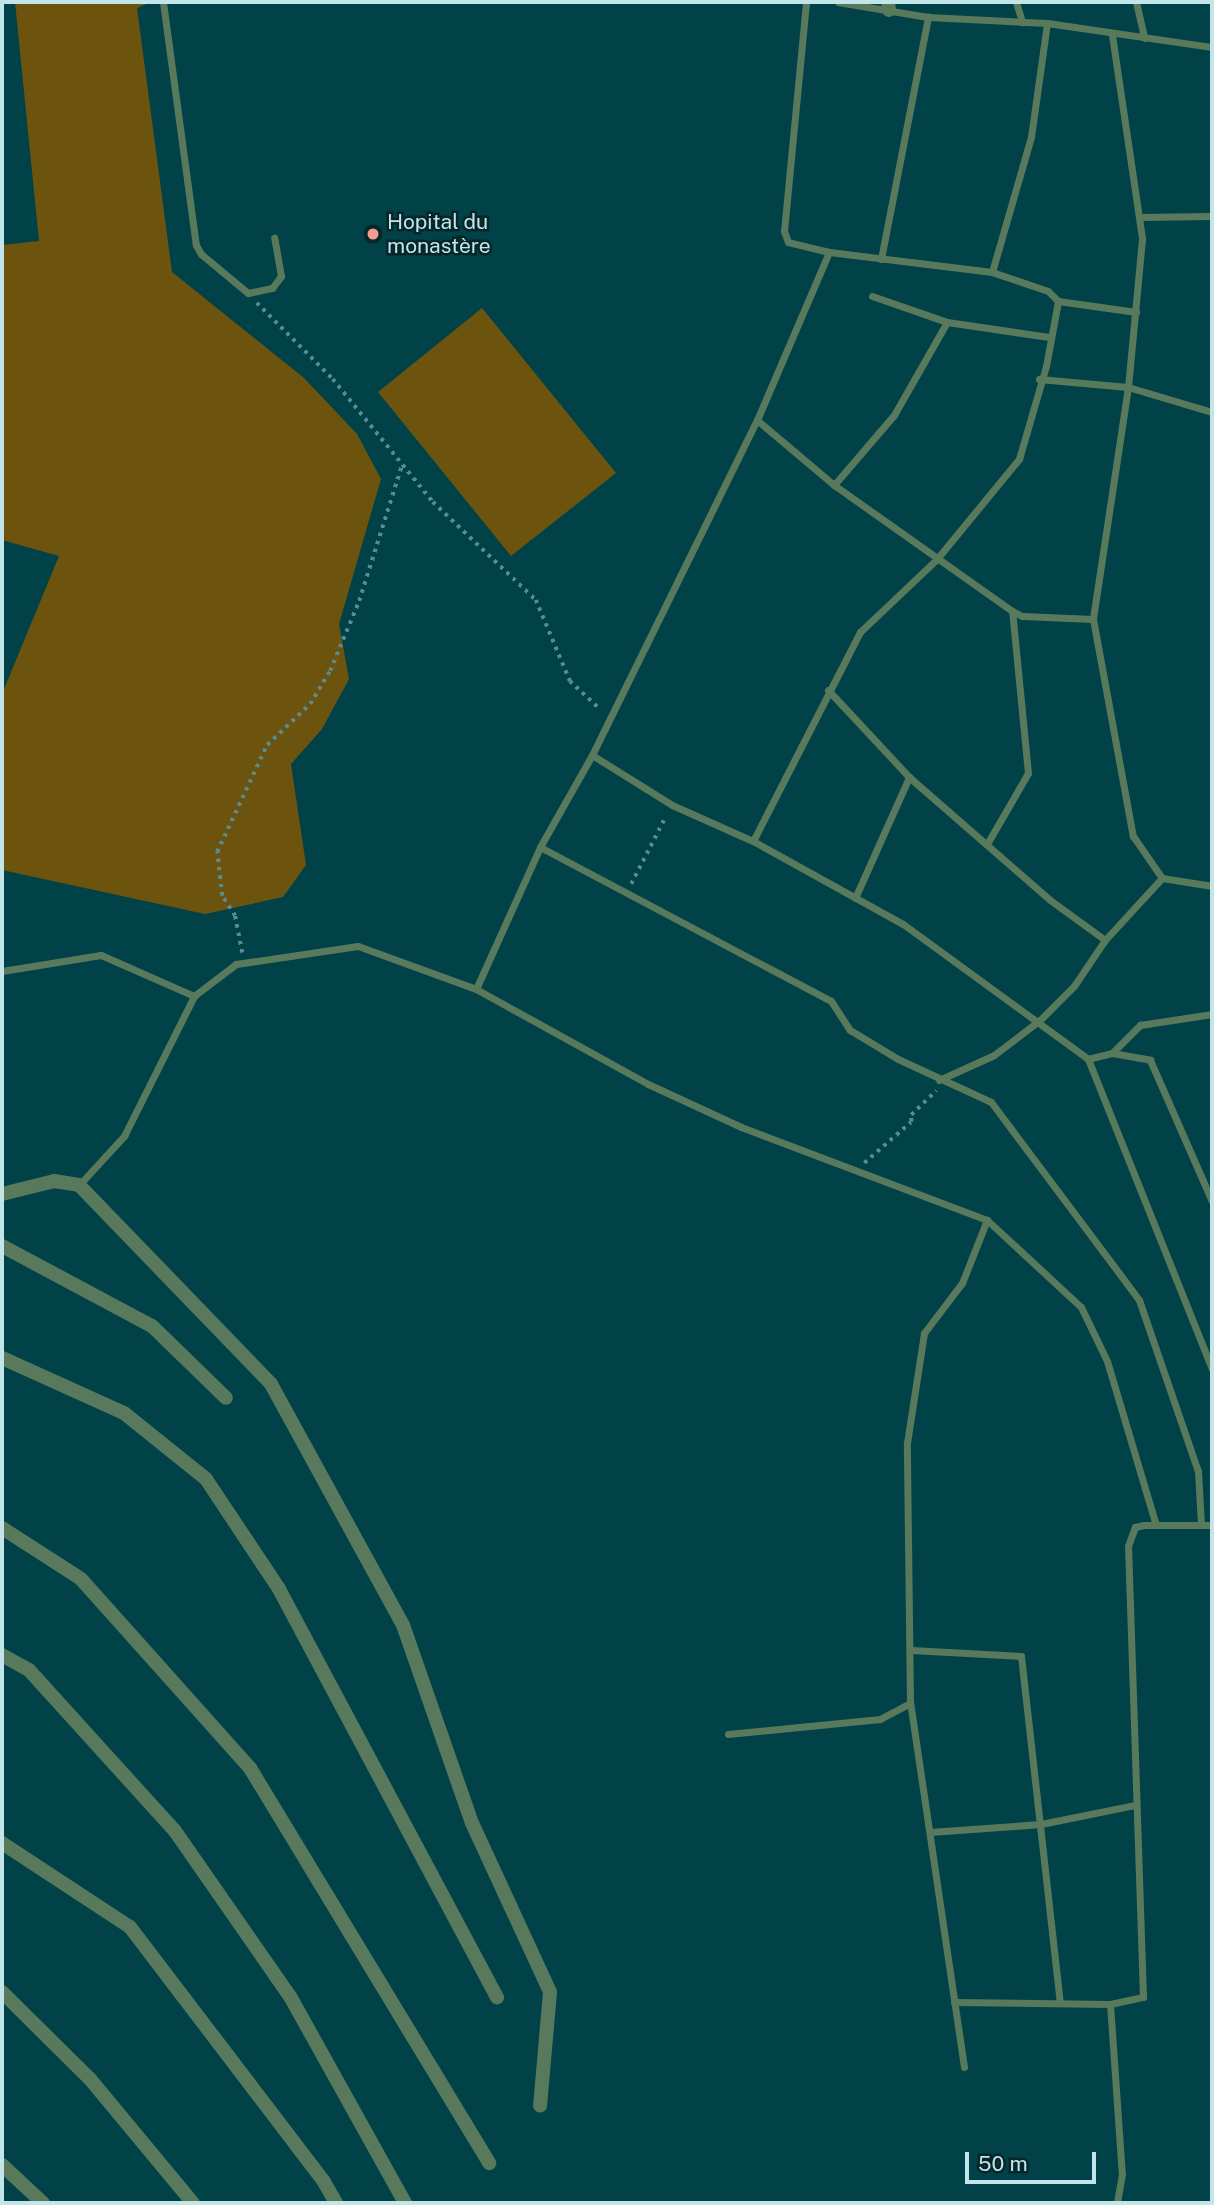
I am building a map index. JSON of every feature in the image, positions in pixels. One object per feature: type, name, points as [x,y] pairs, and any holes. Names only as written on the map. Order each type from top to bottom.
[{"type":"street","points":[[2,1194],[54,1181],[79,1185],[264,1373],[403,1625],[472,1823],[553,2000],[540,2106]]},
{"type":"street","points":[[2,1246],[152,1326],[226,1398]]},
{"type":"street","points":[[2,1358],[117,1409],[205,1479],[279,1589],[497,1998]]},
{"type":"street","points":[[2,1528],[81,1579],[250,1769],[489,2162]]},
{"type":"street","points":[[2,1655],[29,1670],[175,1831],[291,1998],[405,2203]]},
{"type":"street","points":[[2,1843],[130,1927],[336,2203]]},
{"type":"street","points":[[2,1992],[90,2079],[193,2203]]},
{"type":"street","points":[[2,2165],[43,2203]]},
{"type":"lane","points":[[163,2],[196,245],[201,254],[247,293],[272,288],[281,276],[274,238]]},
{"type":"lane","points":[[806,2],[784,231],[788,242],[829,252],[992,272],[1048,291],[1058,301],[1136,312]]},
{"type":"lane","points":[[838,2],[888,6],[928,17],[1047,23],[1112,35],[1212,47]]},
{"type":"lane","points":[[1016,2],[1021,22]]},
{"type":"lane","points":[[1136,2],[1144,37]]},
{"type":"lane","points":[[881,259],[928,17]]},
{"type":"lane","points":[[992,272],[1031,137],[1047,23]]},
{"type":"lane","points":[[1112,35],[1140,217],[1136,312],[1128,387],[1093,619],[1133,836],[1161,878],[1212,886]]},
{"type":"lane","points":[[1140,217],[1212,216]]},
{"type":"lane","points":[[476,989],[540,847],[592,755],[757,420],[829,252]]},
{"type":"lane","points":[[872,296],[947,322],[1049,337]]},
{"type":"lane","points":[[753,841],[860,632],[936,560],[1019,459],[1039,379],[1046,366],[1049,337],[1058,301]]},
{"type":"lane","points":[[834,485],[894,415],[947,322]]},
{"type":"lane","points":[[1039,379],[1128,387],[1212,412]]},
{"type":"lane","points":[[757,420],[834,485],[936,560],[1012,611],[1022,616],[1093,619]]},
{"type":"lane","points":[[987,844],[1028,773],[1012,611]]},
{"type":"lane","points":[[828,690],[909,777],[1050,900],[1105,940]]},
{"type":"lane","points":[[592,755],[671,805],[753,841],[902,924],[1040,1020],[1088,1059],[1212,1369]]},
{"type":"lane","points":[[855,898],[909,777]]},
{"type":"lane","points":[[540,847],[834,1003],[850,1030],[942,1081],[991,1102],[1139,1300],[1198,1471],[1201,1525]]},
{"type":"lane","points":[[942,1081],[993,1055],[1040,1020],[1074,986],[1105,940],[1161,878]]},
{"type":"lane","points":[[79,1185],[124,1136],[194,996],[243,962],[366,947],[476,989],[648,1084],[741,1127],[987,1220],[1081,1307],[1107,1361],[1156,1525]]},
{"type":"lane","points":[[2,971],[101,956],[194,996]]},
{"type":"lane","points":[[1112,1053],[1140,1025],[1212,1014]]},
{"type":"lane","points":[[1088,1059],[1112,1053],[1144,1057],[1154,1066],[1212,1201]]},
{"type":"lane","points":[[964,2067],[910,1703],[907,1443],[923,1341],[928,1326],[966,1275],[987,1220]]},
{"type":"lane","points":[[954,2002],[1110,2004],[1139,2001],[1145,1993],[1134,1805],[1128,1546],[1135,1527],[1212,1525]]},
{"type":"lane","points":[[911,1650],[1021,1656],[1060,2003]]},
{"type":"lane","points":[[728,1734],[880,1718],[910,1703]]},
{"type":"lane","points":[[930,1832],[1041,1824],[1134,1805]]},
{"type":"lane","points":[[1110,2004],[1122,2174],[1117,2203]]},
{"type":"path","points":[[247,293],[333,379],[433,502],[536,600],[570,681],[610,718]]},
{"type":"path","points":[[243,962],[235,916],[222,897],[218,852],[267,745],[310,704],[330,671],[359,601],[402,465]]},
{"type":"path","points":[[627,892],[671,805]]},
{"type":"path","points":[[858,1169],[942,1081]]},
{"type":"shaded area","points":[[15,2],[151,2],[137,8],[172,272],[304,378],[357,434],[381,479],[339,624],[349,679],[322,729],[291,764],[306,865],[283,897],[205,914],[2,870],[2,694],[59,556],[2,540],[2,245],[39,241]]},
{"type":"shaded area","points":[[482,308],[616,473],[511,556],[378,392]]},
{"type":"place","name":"Hopital du monastère","points":[[373,234]]}]
